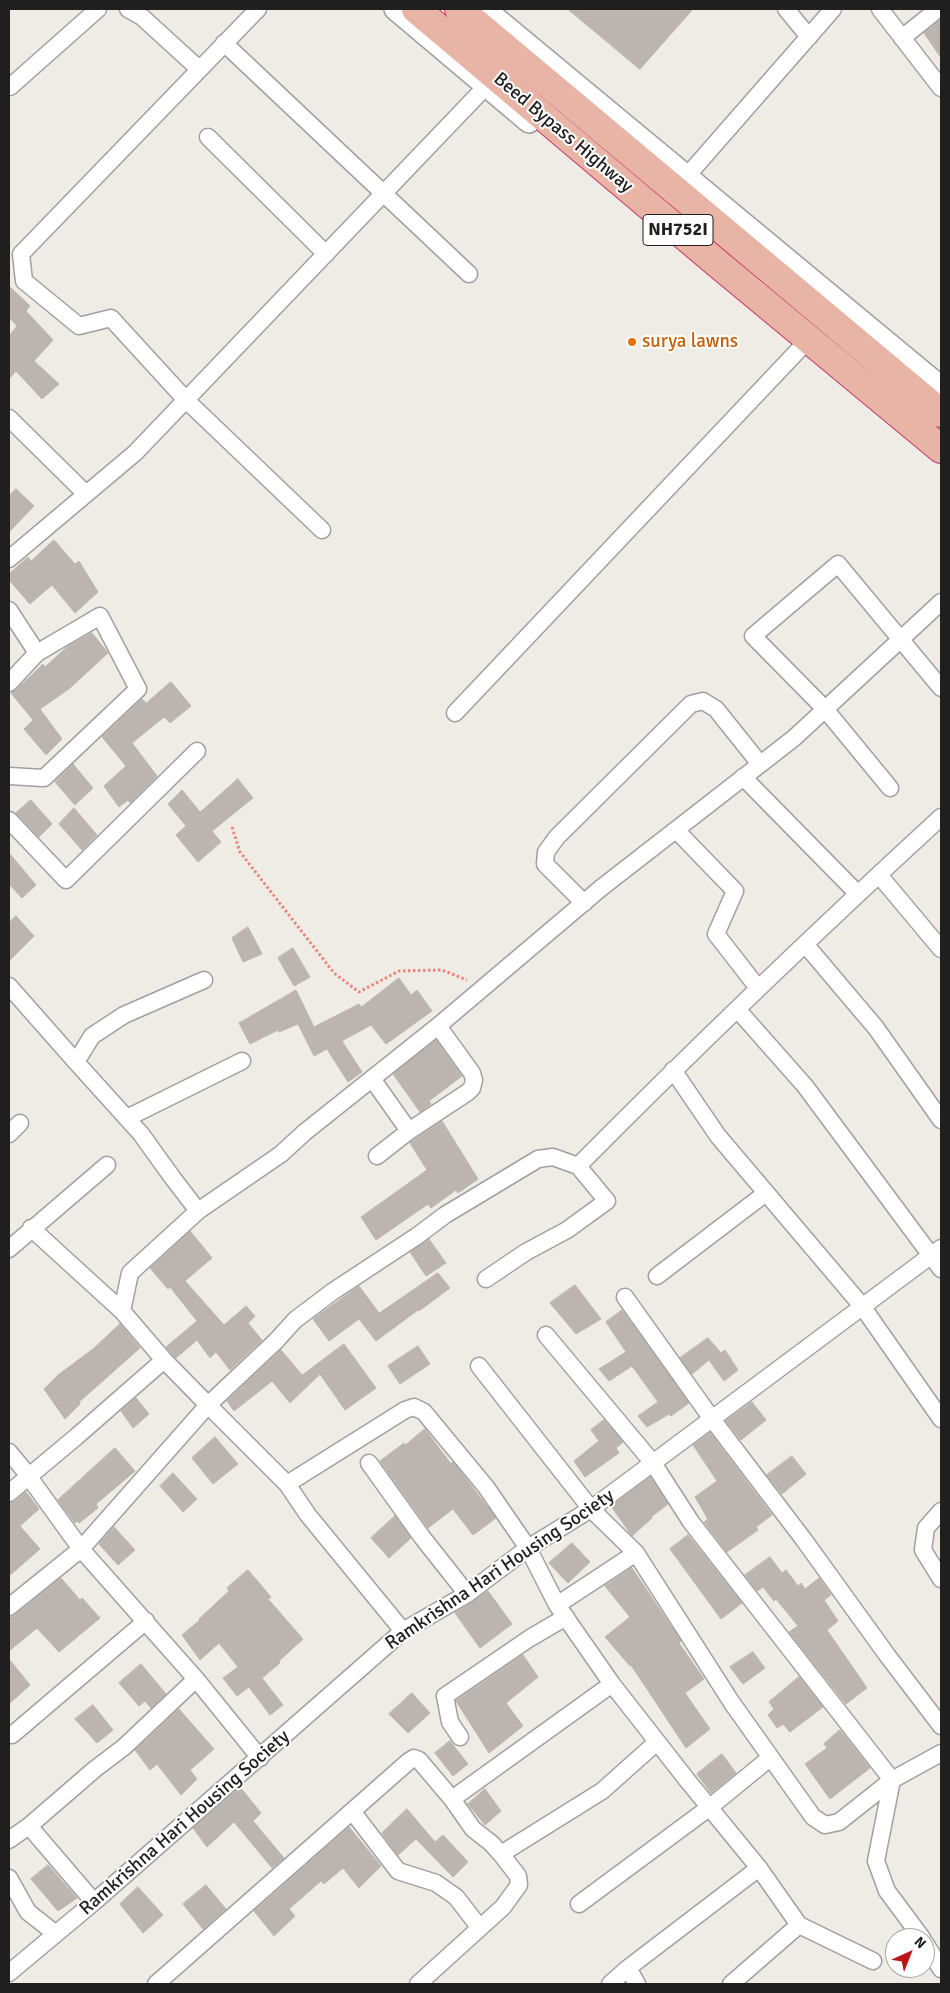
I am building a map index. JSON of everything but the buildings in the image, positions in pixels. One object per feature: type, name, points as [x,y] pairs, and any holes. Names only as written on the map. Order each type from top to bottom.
[{"type":"highway","name":"Beed Bypass Highway","points":[[416,9],[490,82],[804,344],[941,449]]},
{"type":"highway","name":"Beed Bypass Highway","points":[[459,9],[681,182],[941,413]]},
{"type":"street","points":[[10,87],[98,9]]},
{"type":"street","points":[[128,9],[142,17],[199,69]]},
{"type":"street","points":[[9,266],[258,9]]},
{"type":"street","points":[[9,558],[135,453],[490,82],[396,9]]},
{"type":"street","points":[[485,9],[681,182],[941,388]]},
{"type":"street","points":[[786,9],[809,36]]},
{"type":"street","points":[[681,182],[833,9]]},
{"type":"street","points":[[880,9],[941,88]]},
{"type":"street","points":[[902,38],[938,9]]},
{"type":"street","points":[[224,43],[469,274]]},
{"type":"street","points":[[208,137],[326,254]]},
{"type":"street","points":[[20,254],[24,281],[79,326],[111,318],[186,400],[322,530]]},
{"type":"street","points":[[455,713],[804,344],[941,463]]},
{"type":"street","points":[[9,418],[86,494]]},
{"type":"street","points":[[890,788],[825,709],[753,636],[838,564],[941,688]]},
{"type":"street","points":[[122,1311],[130,1272],[198,1211],[281,1154],[438,1026],[584,903],[794,738],[941,602]]},
{"type":"street","points":[[9,610],[37,653]]},
{"type":"street","points":[[9,683],[37,653],[100,616],[138,689],[44,778],[9,776]]},
{"type":"street","points":[[584,903],[545,864],[546,852],[557,837],[691,704],[703,700],[716,709],[760,764]]},
{"type":"street","points":[[9,820],[66,880],[197,751]]},
{"type":"street","points":[[743,777],[858,894]]},
{"type":"street","points":[[578,1166],[804,944],[879,875],[939,824]]},
{"type":"street","points":[[676,830],[735,891],[716,934],[758,988]]},
{"type":"street","points":[[879,875],[941,949]]},
{"type":"street","points":[[804,944],[876,1028],[941,1120]]},
{"type":"street","points":[[76,1062],[92,1036],[124,1015],[204,980]]},
{"type":"street","points":[[9,986],[141,1134],[198,1211]]},
{"type":"street","points":[[737,1009],[805,1086],[936,1252],[941,1270]]},
{"type":"street","points":[[377,1156],[409,1131],[472,1088],[474,1080],[472,1073],[438,1026]]},
{"type":"street","points":[[127,1118],[242,1061]]},
{"type":"street","points":[[674,1070],[718,1136],[862,1306],[941,1419]]},
{"type":"street","points":[[372,1080],[409,1131]]},
{"type":"street","points":[[9,1607],[82,1549],[208,1405],[276,1341],[295,1320],[332,1292],[417,1236],[445,1215],[538,1159],[553,1157],[578,1166],[607,1201],[566,1230],[526,1252],[486,1279]]},
{"type":"street","points":[[9,1249],[31,1228],[107,1165]]},
{"type":"street","points":[[657,1276],[766,1193]]},
{"type":"street","points":[[31,1228],[122,1311],[164,1360],[287,1484],[308,1515],[404,1631]]},
{"type":"street","name":"Ramkrishna Hari Housing Society","points":[[9,1973],[94,1902],[404,1631],[466,1594],[528,1548],[591,1509],[936,1252]]},
{"type":"street","points":[[625,1297],[712,1419],[941,1726]]},
{"type":"street","points":[[546,1335],[653,1463],[691,1522],[892,1780],[876,1861],[887,1892],[914,1928]]},
{"type":"street","points":[[9,1493],[164,1360]]},
{"type":"street","points":[[479,1366],[591,1509],[636,1553],[732,1703],[813,1817],[825,1825],[839,1822],[892,1780],[941,1753]]},
{"type":"street","points":[[287,1484],[405,1410],[414,1407],[424,1412],[486,1487],[528,1548],[562,1611],[612,1684],[759,1868],[799,1925],[872,1961]]},
{"type":"street","points":[[9,1452],[29,1476],[82,1549],[146,1620],[260,1758]]},
{"type":"street","points":[[369,1463],[466,1594]]},
{"type":"street","points":[[941,1511],[926,1528],[923,1550],[941,1579]]},
{"type":"street","points":[[460,1737],[450,1722],[445,1696],[530,1638],[636,1553]]},
{"type":"street","points":[[12,1735],[146,1620]]},
{"type":"street","points":[[9,1840],[29,1826],[95,1769],[124,1747],[196,1679]]},
{"type":"street","points":[[452,1799],[612,1684]]},
{"type":"street","points":[[501,1854],[602,1791],[657,1742]]},
{"type":"street","points":[[156,1984],[414,1758],[419,1760],[452,1799],[472,1829],[501,1854],[518,1876],[519,1884],[503,1907],[418,1984]]},
{"type":"street","points":[[579,1904],[710,1808],[770,1758]]},
{"type":"street","points":[[352,1811],[398,1871],[436,1883],[456,1897],[480,1928]]},
{"type":"street","points":[[29,1826],[94,1902]]},
{"type":"street","points":[[610,1984],[628,1968],[759,1868]]},
{"type":"street","points":[[9,1878],[28,1912],[56,1934]]},
{"type":"street","points":[[731,1984],[799,1925]]},
{"type":"street","points":[[628,1968],[637,1984]]},
{"type":"path","points":[[232,827],[240,852],[334,973],[359,992],[399,971],[415,970],[442,970],[484,987]]},
{"type":"place","name":"surya lawns","points":[[632,342]]}]
